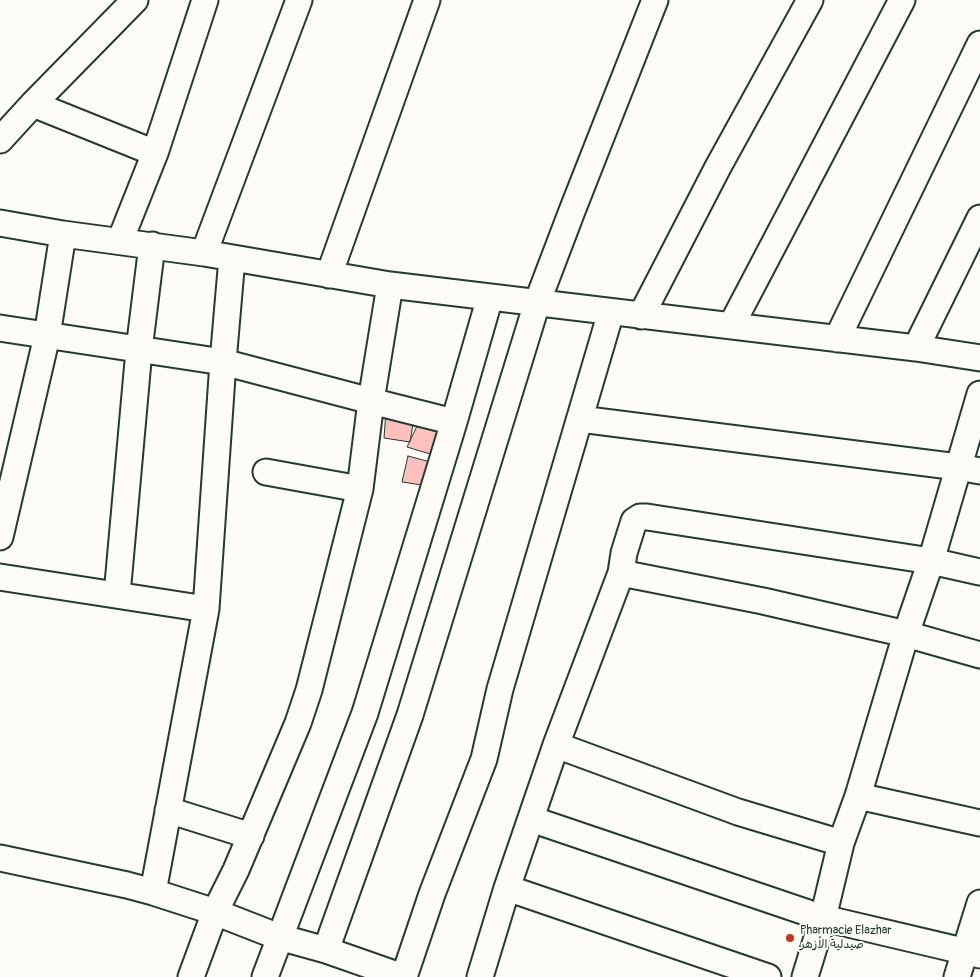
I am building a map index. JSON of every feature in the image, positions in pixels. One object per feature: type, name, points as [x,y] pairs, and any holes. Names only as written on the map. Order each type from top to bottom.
[{"type":"street","points":[[0,140],[135,0]]},
{"type":"street","points":[[120,241],[155,153],[205,0]]},
{"type":"street","points":[[204,253],[299,0]]},
{"type":"street","points":[[329,275],[427,0]]},
{"type":"street","points":[[326,950],[410,715],[537,303],[655,0]]},
{"type":"street","points":[[641,316],[718,166],[810,0]]},
{"type":"street","points":[[731,326],[902,0]]},
{"type":"street","points":[[837,339],[980,44]]},
{"type":"street","points":[[33,104],[155,153]]},
{"type":"street","points":[[916,348],[980,218]]},
{"type":"street","points":[[1,225],[152,245],[390,284],[916,348],[980,358]]},
{"type":"street","points":[[0,537],[47,336],[64,234]]},
{"type":"street","points":[[117,595],[139,350],[152,245]]},
{"type":"street","points":[[153,892],[206,609],[232,258]]},
{"type":"street","points":[[191,977],[215,912],[251,836],[298,723],[309,690],[360,489],[371,401],[390,284]]},
{"type":"street","points":[[265,977],[365,713],[490,297]]},
{"type":"street","points":[[0,858],[153,892],[215,912],[279,937],[326,950],[363,971],[404,977],[432,894],[484,759],[500,689],[611,312]]},
{"type":"street","points":[[0,328],[223,362],[454,422]]},
{"type":"street","points":[[805,977],[823,918],[841,844],[858,796],[906,634],[931,561],[969,469],[980,394]]},
{"type":"street","points":[[580,419],[969,469]]},
{"type":"street","points":[[266,472],[360,489]]},
{"type":"street","points":[[480,977],[507,888],[556,745],[621,573],[624,553],[636,519],[640,517],[771,535],[931,561],[980,572]]},
{"type":"street","points":[[621,573],[763,601],[906,634],[980,654]]},
{"type":"street","points":[[0,577],[206,609]]},
{"type":"street","points":[[556,745],[738,812],[841,844]]},
{"type":"street","points":[[858,796],[980,823]]},
{"type":"street","points":[[168,810],[251,836]]},
{"type":"street","points":[[531,819],[823,918],[973,953]]},
{"type":"street","points":[[507,888],[768,977]]},
{"type":"street","points":[[957,977],[973,953],[980,904]]},
{"type":"building","points":[[386,411],[414,418],[410,442],[384,438]]},
{"type":"building","points":[[420,420],[444,426],[437,456],[407,447]]},
{"type":"building","points":[[408,456],[434,463],[429,486],[402,482]]},
{"type":"place","name":"Pharmacie Elazhar صيدلية الأزهر","points":[[790,938]]}]
